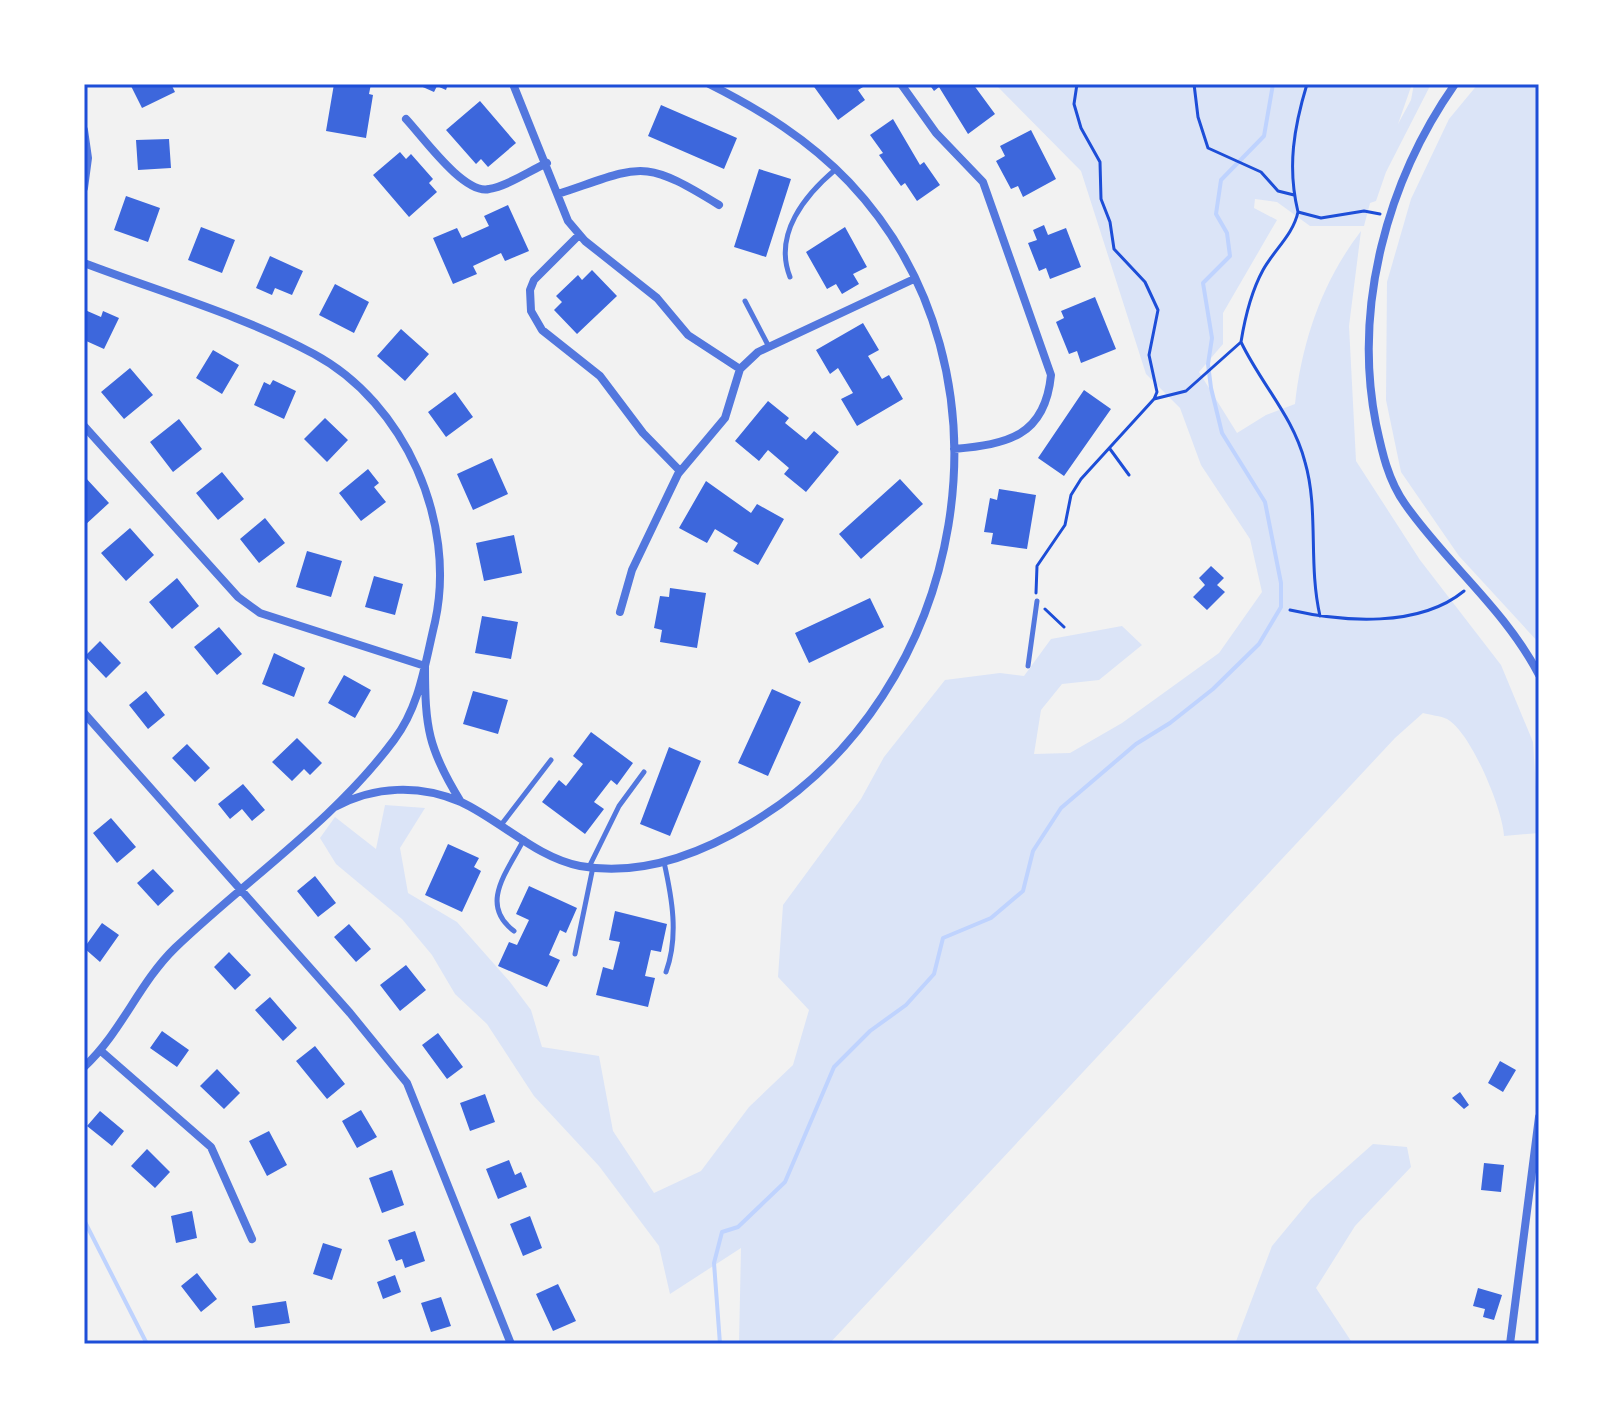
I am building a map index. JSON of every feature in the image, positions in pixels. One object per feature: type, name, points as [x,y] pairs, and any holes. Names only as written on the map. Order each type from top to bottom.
[{"type":"street","points":[[513,84],[568,221],[579,235],[657,298],[688,335],[740,369]]},
{"type":"street","points":[[329,811],[374,791],[436,791],[578,866],[622,869],[664,862],[717,844],[771,812],[814,778],[857,732],[920,632],[933,597],[949,534],[955,488],[946,378],[931,321],[914,279],[888,233],[836,169],[791,131],[709,84]]},
{"type":"street","points":[[901,84],[936,133],[983,182],[1051,375],[1045,406],[1030,427],[996,445],[954,449]]},
{"type":"street","points":[[1455,84],[1422,140],[1389,217],[1376,268],[1368,327],[1371,392],[1384,459],[1404,503],[1515,634],[1539,675]]},
{"type":"street","points":[[406,119],[462,180],[480,190],[492,189],[547,163]]},
{"type":"street","points":[[84,130],[88,158],[84,188]]},
{"type":"street","points":[[558,194],[633,169],[648,169],[679,180],[719,205]]},
{"type":"street","points":[[579,235],[534,280],[530,290],[531,311],[542,330],[600,376],[643,433],[680,471]]},
{"type":"street","points":[[84,263],[315,355],[347,376],[374,405],[418,470],[440,545],[440,597],[417,699],[401,730],[329,811],[151,975],[101,1051],[84,1067]]},
{"type":"street","points":[[620,612],[646,537],[680,471],[725,418],[740,369],[769,347],[914,279]]},
{"type":"street","points":[[84,426],[238,597],[260,613],[425,666]]},
{"type":"street","points":[[425,666],[425,722],[430,743],[437,763],[461,802]]},
{"type":"street","points":[[84,713],[350,1013],[407,1083],[511,1344]]},
{"type":"street","points":[[101,1051],[211,1147],[252,1239]]},
{"type":"street","points":[[1510,1344],[1539,1117]]},
{"type":"lane","points":[[790,277],[785,264],[787,238],[801,202],[836,169]]},
{"type":"lane","points":[[745,301],[769,347]]},
{"type":"lane","points":[[1028,666],[1037,601]]},
{"type":"lane","points":[[501,825],[551,760]]},
{"type":"lane","points":[[575,954],[591,867],[619,806],[644,772]]},
{"type":"lane","points":[[514,931],[495,910],[496,897],[524,839]]},
{"type":"lane","points":[[664,862],[670,888],[674,948],[666,972]]},
{"type":"path","points":[[1064,627],[1037,601],[1034,584],[1037,566],[1065,525],[1071,495],[1081,479],[1157,392],[1149,355],[1158,310],[1145,282],[1114,249],[1110,222],[1101,199],[1100,162],[1081,128],[1074,104],[1077,84]]},
{"type":"path","points":[[1194,84],[1202,139],[1208,148],[1261,172],[1278,191],[1294,195]]},
{"type":"path","points":[[1154,399],[1186,391],[1241,342],[1245,316],[1262,272],[1296,225],[1298,212],[1294,195],[1293,136],[1307,84]]},
{"type":"path","points":[[1298,212],[1321,218],[1364,211],[1389,217]]},
{"type":"path","points":[[1241,342],[1292,424],[1306,463],[1312,499],[1311,569],[1320,616]]},
{"type":"path","points":[[1110,449],[1129,475]]},
{"type":"path","points":[[1290,610],[1320,616],[1388,618],[1446,604],[1473,583]]},
{"type":"shaded area","points":[[995,84],[1412,84],[1398,124],[1411,100],[1414,84],[1431,84],[1386,172],[1376,201],[1370,203],[1364,226],[1310,226],[1277,202],[1255,199],[1254,208],[1277,220],[1223,313],[1223,344],[1199,372],[1237,433],[1266,415],[1295,404],[1303,358],[1316,313],[1335,271],[1361,231],[1349,326],[1356,461],[1420,560],[1501,665],[1533,742],[1539,833],[1504,836],[1492,791],[1466,739],[1447,719],[1423,713],[1395,738],[829,1344],[739,1344],[741,1248],[670,1294],[659,1246],[599,1166],[534,1096],[487,1024],[455,994],[432,955],[402,919],[336,864],[320,838],[335,817],[376,849],[385,805],[425,808],[400,848],[408,893],[457,922],[510,982],[531,1010],[542,1047],[599,1056],[613,1131],[654,1193],[701,1171],[749,1107],[793,1065],[809,1010],[778,977],[783,905],[861,799],[884,757],[945,680],[1000,673],[1024,676],[1051,639],[1122,626],[1142,645],[1099,680],[1062,684],[1041,710],[1034,754],[1070,753],[1122,723],[1219,653],[1262,592],[1250,539],[1201,465],[1180,408],[1146,374],[1081,171]]},
{"type":"shaded area","points":[[1478,84],[1539,84],[1539,643],[1459,556],[1401,472],[1386,400],[1387,282],[1411,199],[1449,119]]},
{"type":"shaded area","points":[[1373,1144],[1407,1147],[1411,1167],[1355,1226],[1316,1288],[1353,1344],[1235,1344],[1272,1246],[1311,1199]]},
{"type":"building","points":[[130,84],[171,84],[175,92],[142,108]]},
{"type":"building","points":[[334,84],[371,84],[369,94],[373,95],[366,138],[326,131]]},
{"type":"building","points":[[416,84],[448,84],[446,90],[437,86],[434,92]]},
{"type":"building","points":[[812,84],[861,84],[863,87],[858,90],[865,100],[838,120]]},
{"type":"building","points":[[929,84],[973,84],[995,114],[968,134],[939,87],[934,91]]},
{"type":"building","points":[[480,101],[516,143],[488,167],[481,159],[476,164],[446,130]]},
{"type":"building","points":[[661,105],[737,138],[724,169],[648,136]]},
{"type":"building","points":[[893,119],[920,165],[924,162],[940,185],[917,201],[905,183],[901,186],[879,155],[883,153],[870,135]]},
{"type":"building","points":[[1031,130],[1056,179],[1023,197],[1018,186],[1011,189],[996,161],[1005,156],[1000,146]]},
{"type":"building","points":[[169,139],[171,168],[138,170],[136,140]]},
{"type":"building","points":[[400,152],[406,159],[411,154],[433,179],[429,183],[437,192],[409,217],[373,175]]},
{"type":"building","points":[[759,169],[791,179],[766,257],[734,247]]},
{"type":"building","points":[[126,196],[160,208],[148,242],[114,230]]},
{"type":"building","points":[[508,205],[529,251],[505,261],[501,253],[473,266],[477,274],[453,284],[433,238],[457,228],[462,238],[489,226],[484,216]]},
{"type":"building","points":[[1044,225],[1048,235],[1066,228],[1081,267],[1050,279],[1046,268],[1039,271],[1028,243],[1037,240],[1033,230]]},
{"type":"building","points":[[201,227],[235,240],[222,273],[188,260]]},
{"type":"building","points":[[845,227],[867,267],[853,274],[859,284],[842,294],[836,284],[827,289],[806,252]]},
{"type":"building","points":[[270,256],[303,271],[292,295],[275,288],[272,295],[256,288]]},
{"type":"building","points":[[592,270],[617,296],[577,334],[554,310],[562,302],[556,296],[578,275],[582,280]]},
{"type":"building","points":[[335,284],[369,302],[354,333],[319,315]]},
{"type":"building","points":[[1095,297],[1116,349],[1081,363],[1077,351],[1069,354],[1056,322],[1064,318],[1061,311]]},
{"type":"building","points":[[85,310],[101,317],[103,311],[119,318],[104,349],[84,340]]},
{"type":"building","points":[[863,323],[879,350],[868,356],[882,379],[889,375],[903,399],[857,426],[841,399],[853,393],[838,368],[830,374],[816,350]]},
{"type":"building","points":[[401,329],[429,354],[405,381],[377,356]]},
{"type":"building","points":[[213,350],[239,365],[222,394],[196,378]]},
{"type":"building","points":[[130,368],[153,395],[124,419],[101,392]]},
{"type":"building","points":[[273,380],[296,391],[284,419],[254,405],[264,382],[270,385]]},
{"type":"building","points":[[1084,390],[1111,409],[1064,476],[1038,458]]},
{"type":"building","points":[[455,392],[473,417],[446,437],[428,412]]},
{"type":"building","points":[[768,401],[789,418],[785,423],[806,440],[814,431],[839,452],[806,492],[784,474],[789,468],[768,450],[759,461],[735,441]]},
{"type":"building","points":[[325,418],[348,440],[327,462],[304,439]]},
{"type":"building","points":[[179,419],[202,449],[173,472],[150,442]]},
{"type":"building","points":[[492,458],[508,494],[473,510],[457,474]]},
{"type":"building","points":[[368,469],[379,483],[374,487],[386,502],[361,521],[339,493]]},
{"type":"building","points":[[222,472],[244,499],[218,520],[196,493]]},
{"type":"building","points":[[84,476],[109,503],[84,526]]},
{"type":"building","points":[[900,479],[923,504],[861,559],[839,534]]},
{"type":"building","points":[[706,481],[751,513],[757,504],[784,519],[758,565],[733,551],[738,543],[715,529],[707,543],[679,528]]},
{"type":"building","points":[[999,489],[1036,495],[1027,549],[991,544],[993,533],[984,532],[990,498],[997,500]]},
{"type":"building","points":[[265,518],[285,543],[259,563],[240,539]]},
{"type":"building","points":[[130,528],[154,555],[126,581],[101,553]]},
{"type":"building","points":[[514,535],[522,573],[484,581],[476,543]]},
{"type":"building","points":[[307,551],[342,561],[331,597],[296,587]]},
{"type":"building","points":[[1211,566],[1224,578],[1217,585],[1225,592],[1207,610],[1193,597],[1205,585],[1199,578]]},
{"type":"building","points":[[374,576],[403,584],[395,615],[365,607]]},
{"type":"building","points":[[177,578],[199,606],[172,629],[149,602]]},
{"type":"building","points":[[670,588],[706,593],[697,648],[660,642],[662,630],[654,628],[660,596],[669,597]]},
{"type":"building","points":[[870,598],[884,627],[809,663],[795,633]]},
{"type":"building","points":[[482,616],[518,622],[511,659],[475,653]]},
{"type":"building","points":[[219,627],[242,654],[217,675],[194,647]]},
{"type":"building","points":[[100,641],[121,663],[106,678],[85,656]]},
{"type":"building","points":[[274,653],[305,668],[294,697],[262,684]]},
{"type":"building","points":[[344,675],[371,690],[355,718],[328,703]]},
{"type":"building","points":[[772,689],[801,702],[768,776],[738,763]]},
{"type":"building","points":[[146,691],[165,715],[148,729],[129,705]]},
{"type":"building","points":[[473,691],[508,700],[498,734],[463,724]]},
{"type":"building","points":[[591,732],[633,763],[617,785],[611,780],[594,802],[604,809],[585,834],[542,802],[559,780],[566,786],[583,764],[573,756]]},
{"type":"building","points":[[297,738],[322,763],[310,775],[304,769],[292,781],[272,762]]},
{"type":"building","points":[[187,744],[210,768],[195,782],[172,758]]},
{"type":"building","points":[[669,747],[701,761],[670,836],[640,824]]},
{"type":"building","points":[[243,784],[265,810],[252,821],[242,809],[230,819],[218,804]]},
{"type":"building","points":[[111,818],[136,847],[117,863],[93,833]]},
{"type":"building","points":[[448,844],[479,858],[474,867],[481,871],[462,912],[425,895]]},
{"type":"building","points":[[153,869],[174,891],[158,906],[137,883]]},
{"type":"building","points":[[315,876],[336,903],[318,917],[297,891]]},
{"type":"building","points":[[529,886],[577,908],[566,933],[560,930],[549,955],[560,960],[547,987],[498,966],[509,942],[517,945],[529,920],[516,914]]},
{"type":"building","points":[[615,911],[667,924],[661,952],[651,950],[645,976],[655,978],[648,1007],[596,995],[603,967],[613,970],[620,942],[609,940]]},
{"type":"building","points":[[102,923],[119,935],[100,962],[84,948]]},
{"type":"building","points":[[349,924],[371,949],[356,962],[334,937]]},
{"type":"building","points":[[229,952],[251,975],[235,990],[214,967]]},
{"type":"building","points":[[406,965],[426,990],[400,1011],[380,985]]},
{"type":"building","points":[[270,997],[297,1028],[283,1041],[255,1010]]},
{"type":"building","points":[[162,1031],[189,1050],[177,1067],[150,1048]]},
{"type":"building","points":[[438,1033],[463,1067],[447,1079],[422,1045]]},
{"type":"building","points":[[315,1046],[345,1084],[327,1099],[296,1061]]},
{"type":"building","points":[[1500,1061],[1516,1070],[1503,1092],[1488,1083]]},
{"type":"building","points":[[217,1069],[240,1093],[224,1109],[200,1086]]},
{"type":"building","points":[[1460,1092],[1469,1105],[1464,1109],[1452,1098]]},
{"type":"building","points":[[485,1094],[495,1122],[470,1131],[460,1103]]},
{"type":"building","points":[[361,1110],[377,1137],[357,1148],[342,1121]]},
{"type":"building","points":[[100,1111],[124,1131],[112,1146],[87,1126]]},
{"type":"building","points":[[269,1131],[287,1165],[267,1176],[249,1141]]},
{"type":"building","points":[[147,1149],[170,1172],[155,1188],[131,1166]]},
{"type":"building","points":[[509,1160],[515,1175],[521,1172],[527,1187],[498,1199],[486,1169]]},
{"type":"building","points":[[1484,1163],[1504,1165],[1501,1192],[1481,1190]]},
{"type":"building","points":[[392,1170],[404,1205],[382,1213],[369,1178]]},
{"type":"building","points":[[192,1211],[197,1238],[176,1243],[171,1216]]},
{"type":"building","points":[[530,1216],[542,1248],[523,1256],[510,1224]]},
{"type":"building","points":[[415,1231],[425,1261],[405,1268],[402,1259],[396,1261],[388,1240]]},
{"type":"building","points":[[323,1243],[342,1249],[332,1280],[313,1274]]},
{"type":"building","points":[[197,1273],[217,1299],[201,1312],[181,1286]]},
{"type":"building","points":[[395,1275],[401,1292],[383,1299],[377,1282]]},
{"type":"building","points":[[558,1284],[576,1321],[553,1331],[536,1294]]},
{"type":"building","points":[[1478,1288],[1502,1295],[1494,1320],[1483,1317],[1485,1309],[1473,1306]]},
{"type":"building","points":[[441,1297],[451,1326],[431,1332],[421,1303]]},
{"type":"building","points":[[286,1301],[290,1323],[255,1328],[252,1306]]},
{"type":"waterway","points":[[720,1344],[714,1263],[722,1232],[738,1227],[785,1182],[834,1067],[870,1031],[906,1005],[934,974],[943,938],[991,918],[1023,891],[1033,851],[1061,808],[1136,744],[1170,723],[1213,689],[1259,644],[1281,607],[1281,583],[1265,502],[1222,433],[1211,388],[1208,364],[1212,338],[1203,283],[1230,256],[1227,233],[1216,214],[1221,180],[1264,136],[1273,84]]},
{"type":"waterway","points":[[84,1220],[147,1344]]}]
